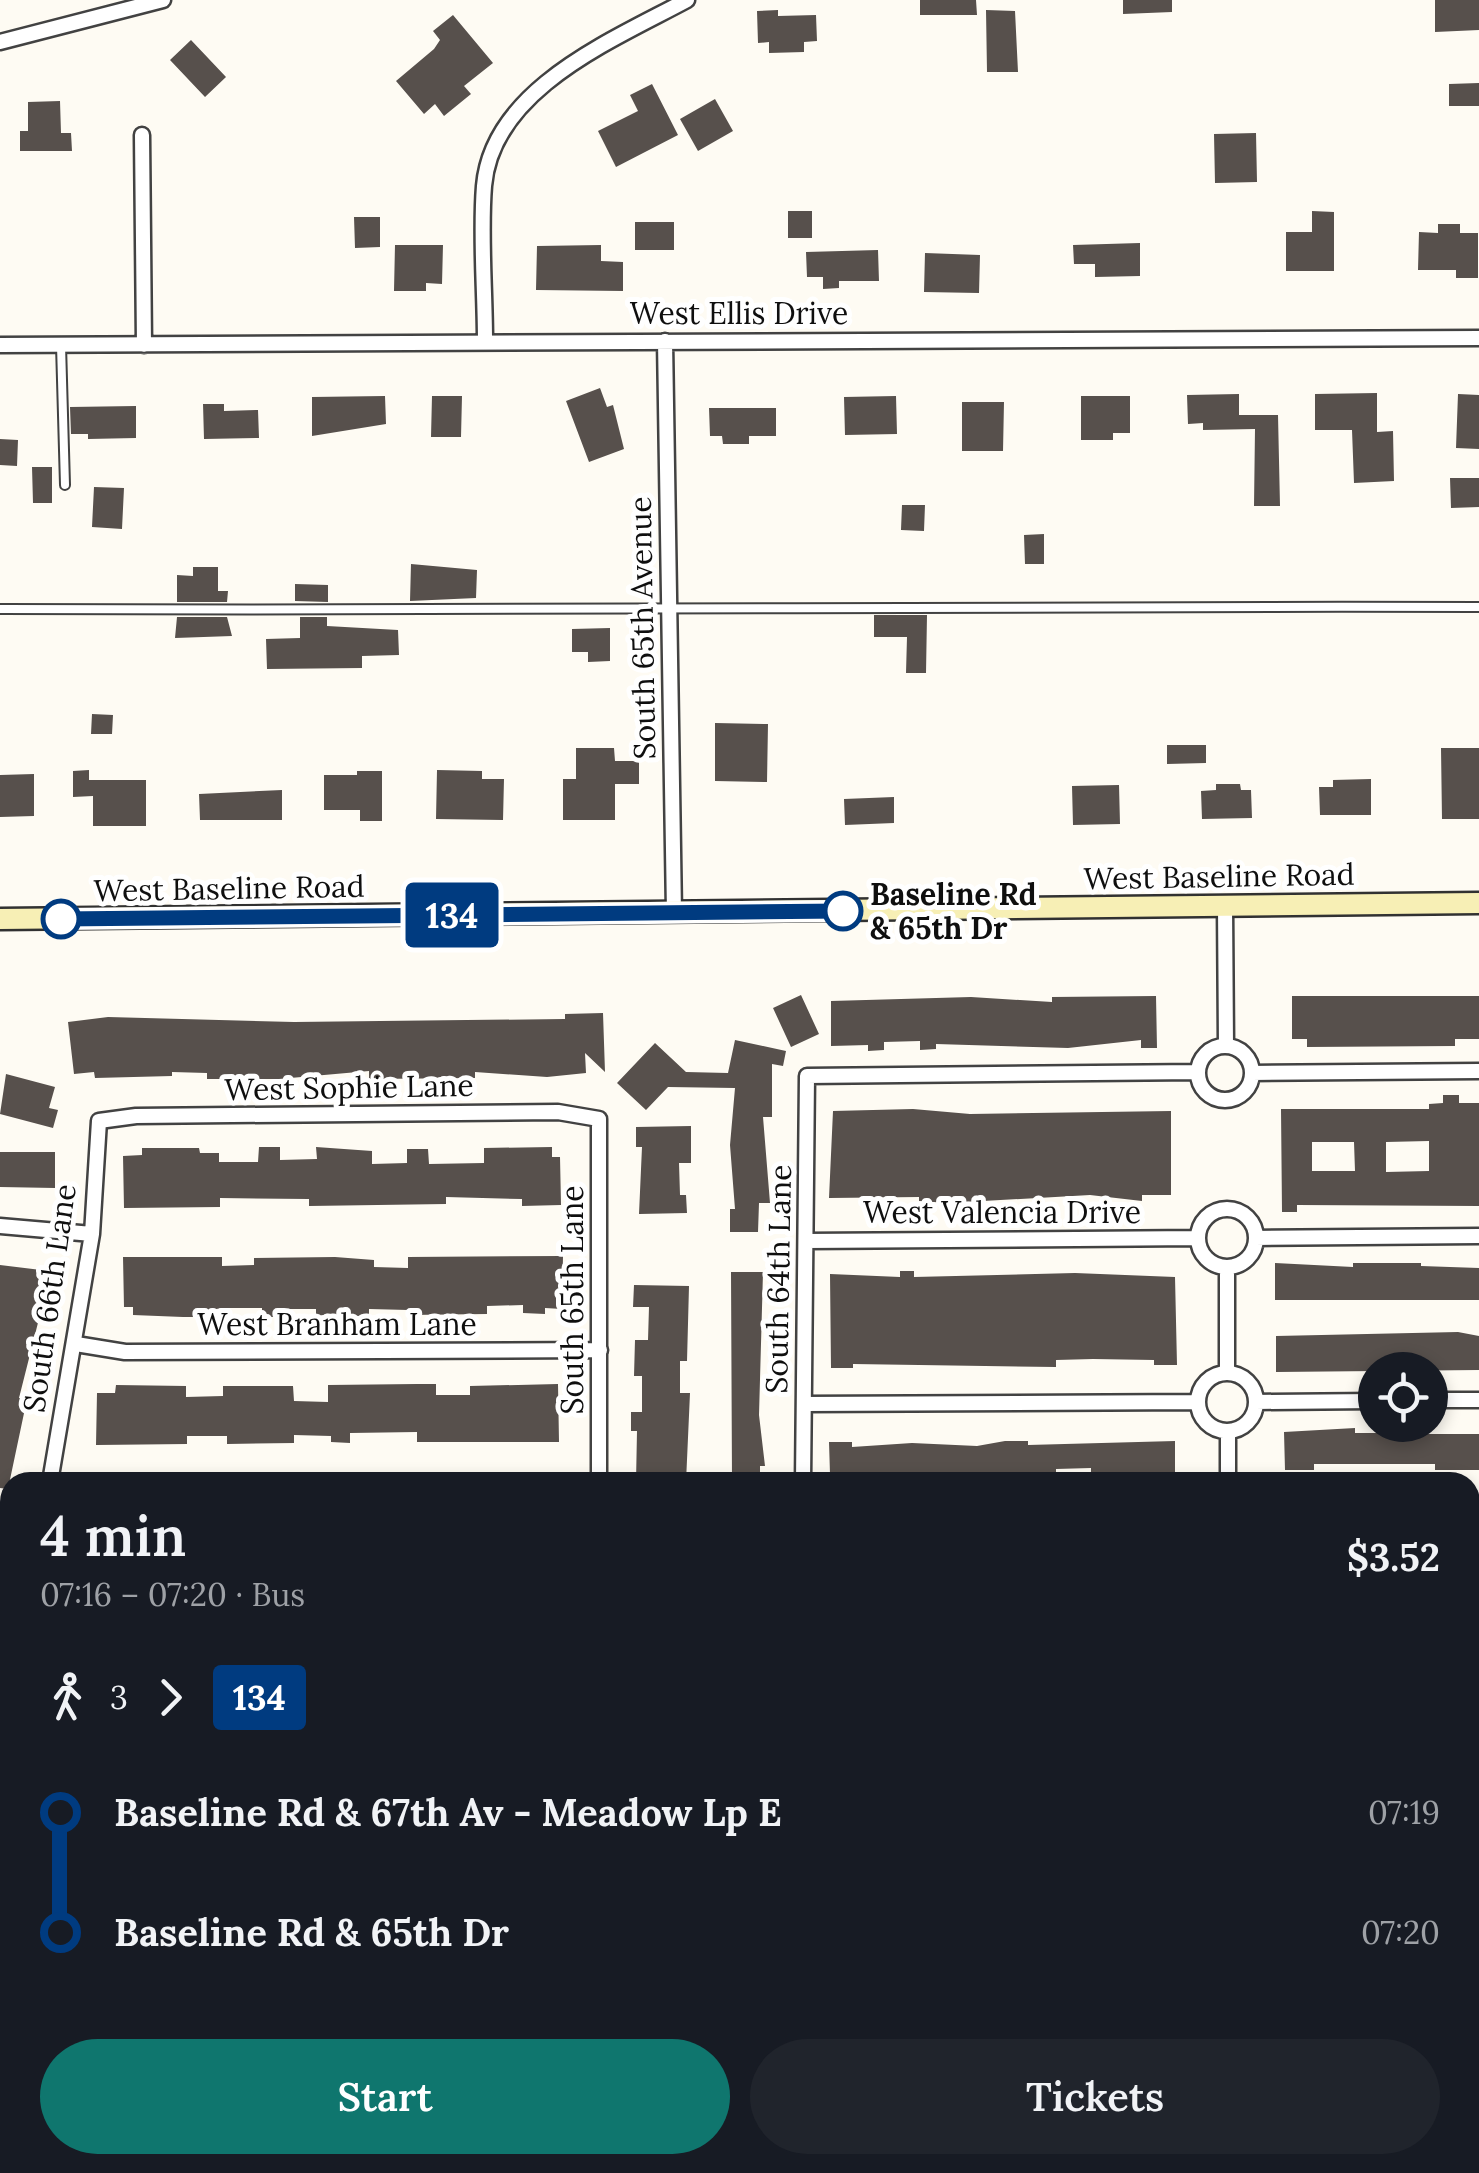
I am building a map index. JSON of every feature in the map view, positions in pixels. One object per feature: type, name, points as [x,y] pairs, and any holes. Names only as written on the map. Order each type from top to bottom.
[{"type":"main road","name":"West Baseline Road","points":[[0,919],[1479,904]]},
{"type":"street","points":[[0,42],[163,0]]},
{"type":"street","points":[[485,341],[484,183],[501,132],[543,85],[687,0]]},
{"type":"street","points":[[142,135],[144,345]]},
{"type":"street","name":"West Ellis Drive","points":[[0,345],[1479,338]]},
{"type":"street","name":"South 65th Avenue","points":[[665,341],[674,913]]},
{"type":"street","points":[[1225,906],[1226,1046]]},
{"type":"street","points":[[1226,1046],[1244,1054],[1252,1073],[1243,1094],[1221,1100],[1207,1093],[1198,1072],[1203,1056],[1226,1046]]},
{"type":"street","points":[[1252,1073],[1479,1071]]},
{"type":"street","name":"South 64th Lane","points":[[803,1472],[807,1076],[1198,1072]]},
{"type":"street","name":"West Sophie Lane","points":[[99,1120],[136,1116],[558,1112],[599,1118]]},
{"type":"street","name":"South 65th Lane","points":[[599,1118],[599,1472]]},
{"type":"street","name":"South 66th Lane","points":[[52,1472],[92,1234],[99,1120]]},
{"type":"street","points":[[1232,1209],[1249,1219],[1256,1238],[1251,1255],[1227,1267],[1203,1255],[1198,1238],[1204,1219],[1232,1209]]},
{"type":"street","points":[[0,1226],[92,1234]]},
{"type":"street","points":[[1256,1238],[1479,1236]]},
{"type":"street","name":"West Valencia Drive","points":[[806,1240],[1198,1238]]},
{"type":"street","points":[[1227,1267],[1227,1374]]},
{"type":"street","name":"West Branham Lane","points":[[76,1344],[125,1352],[600,1350]]},
{"type":"street","points":[[1227,1374],[1250,1385],[1256,1402],[1251,1419],[1228,1432],[1204,1421],[1198,1402],[1210,1379],[1227,1374]]},
{"type":"street","points":[[1448,1400],[1479,1400]]},
{"type":"street","points":[[1256,1402],[1358,1401]]},
{"type":"street","points":[[804,1404],[1198,1402]]},
{"type":"street","points":[[1228,1432],[1228,1472]]},
{"type":"lane","points":[[61,345],[65,486]]},
{"type":"lane","points":[[0,609],[669,612],[1036,606],[1479,607]]},
{"type":"building","points":[[920,0],[976,0],[977,15],[920,15]]},
{"type":"building","points":[[1123,0],[1172,0],[1172,12],[1123,14]]},
{"type":"building","points":[[1435,0],[1479,0],[1479,30],[1435,32]]},
{"type":"building","points":[[778,10],[778,16],[816,15],[817,41],[804,42],[804,52],[769,53],[769,42],[758,43],[757,11]]},
{"type":"building","points":[[986,10],[1015,11],[1018,72],[987,72]]},
{"type":"building","points":[[453,15],[493,63],[464,86],[471,94],[444,116],[435,104],[424,114],[396,81],[434,49],[440,40],[433,31]]},
{"type":"building","points":[[191,40],[226,77],[205,97],[170,60]]},
{"type":"building","points":[[1479,83],[1479,106],[1449,106],[1449,84]]},
{"type":"building","points":[[652,84],[678,135],[616,167],[598,131],[638,111],[630,95]]},
{"type":"building","points":[[715,99],[733,131],[698,151],[680,119]]},
{"type":"building","points":[[60,101],[61,133],[71,133],[72,151],[20,151],[20,131],[28,131],[28,102]]},
{"type":"building","points":[[1256,133],[1257,182],[1215,183],[1214,134]]},
{"type":"building","points":[[788,211],[812,211],[812,238],[788,238]]},
{"type":"building","points":[[1312,211],[1334,212],[1334,271],[1286,271],[1286,232],[1312,232]]},
{"type":"building","points":[[354,217],[380,217],[380,247],[355,248]]},
{"type":"building","points":[[635,222],[674,222],[674,250],[635,250]]},
{"type":"building","points":[[1438,224],[1460,224],[1460,233],[1478,233],[1478,278],[1456,278],[1456,270],[1418,270],[1419,232],[1438,233]]},
{"type":"building","points":[[1140,243],[1140,276],[1095,277],[1095,264],[1074,264],[1073,245]]},
{"type":"building","points":[[395,245],[443,245],[442,284],[426,283],[426,291],[394,291]]},
{"type":"building","points":[[601,245],[601,261],[623,262],[623,291],[536,290],[537,246]]},
{"type":"building","points":[[878,250],[879,281],[839,281],[839,288],[823,289],[823,277],[807,277],[806,252]]},
{"type":"building","points":[[925,253],[980,255],[979,293],[924,292]]},
{"type":"building","points":[[600,388],[607,407],[613,405],[624,449],[589,462],[566,401]]},
{"type":"building","points":[[1377,393],[1377,432],[1393,431],[1394,481],[1354,483],[1352,430],[1315,430],[1315,394]]},
{"type":"building","points":[[1239,394],[1239,415],[1278,415],[1280,506],[1254,506],[1255,429],[1203,430],[1203,423],[1188,424],[1187,395]]},
{"type":"building","points":[[1458,394],[1479,395],[1479,449],[1456,448]]},
{"type":"building","points":[[385,396],[386,424],[312,436],[312,397]]},
{"type":"building","points":[[432,396],[462,396],[461,437],[431,437]]},
{"type":"building","points":[[896,396],[897,434],[845,435],[844,397]]},
{"type":"building","points":[[1081,396],[1130,396],[1130,433],[1113,433],[1113,440],[1081,440]]},
{"type":"building","points":[[962,402],[1004,402],[1003,451],[962,451]]},
{"type":"building","points":[[203,404],[224,404],[224,411],[258,410],[259,438],[204,439]]},
{"type":"building","points":[[136,406],[136,438],[88,439],[88,434],[71,434],[70,407]]},
{"type":"building","points":[[709,408],[776,408],[776,436],[749,436],[749,444],[723,444],[722,436],[710,436]]},
{"type":"building","points":[[0,439],[18,440],[17,466],[0,465]]},
{"type":"building","points":[[32,467],[52,467],[52,503],[33,503]]},
{"type":"building","points":[[1450,478],[1479,478],[1479,507],[1451,508]]},
{"type":"building","points":[[94,487],[124,488],[122,529],[92,527]]},
{"type":"building","points":[[902,505],[925,505],[924,531],[901,530]]},
{"type":"building","points":[[1044,534],[1044,564],[1025,564],[1024,535]]},
{"type":"building","points":[[411,564],[477,570],[476,598],[410,601]]},
{"type":"building","points":[[193,567],[218,567],[218,591],[228,591],[227,602],[177,602],[177,575],[193,576]]},
{"type":"building","points":[[295,584],[328,585],[328,602],[295,601]]},
{"type":"building","points":[[874,615],[927,615],[926,673],[906,673],[907,637],[874,637]]},
{"type":"building","points":[[177,617],[227,617],[232,636],[175,638]]},
{"type":"building","points":[[300,617],[327,617],[327,626],[398,630],[399,655],[362,656],[362,668],[267,669],[266,639],[300,638]]},
{"type":"building","points":[[610,628],[610,661],[588,662],[588,652],[572,652],[572,629]]},
{"type":"building","points":[[92,714],[113,715],[112,734],[91,734]]},
{"type":"building","points":[[715,723],[768,724],[767,782],[715,781]]},
{"type":"building","points":[[1167,745],[1206,745],[1206,763],[1167,764]]},
{"type":"building","points":[[576,748],[614,748],[615,761],[639,761],[639,784],[615,784],[615,820],[563,820],[563,779],[576,779]]},
{"type":"building","points":[[1441,748],[1479,748],[1479,819],[1442,819]]},
{"type":"building","points":[[89,770],[89,780],[146,780],[146,826],[93,826],[93,796],[73,797],[73,771]]},
{"type":"building","points":[[437,770],[482,771],[482,779],[504,779],[503,820],[436,819]]},
{"type":"building","points":[[357,771],[382,771],[382,821],[360,821],[360,810],[324,810],[324,775],[357,775]]},
{"type":"building","points":[[34,774],[34,816],[0,817],[0,775]]},
{"type":"building","points":[[1371,779],[1371,815],[1320,815],[1319,787],[1333,787],[1333,780]]},
{"type":"building","points":[[1216,784],[1240,784],[1241,790],[1251,790],[1252,818],[1202,819],[1201,791],[1216,790]]},
{"type":"building","points":[[1119,785],[1120,824],[1073,825],[1072,786]]},
{"type":"building","points":[[282,790],[282,820],[200,820],[199,794]]},
{"type":"building","points":[[894,797],[894,823],[845,825],[844,799]]},
{"type":"building","points":[[801,995],[819,1034],[791,1047],[773,1008]]},
{"type":"building","points":[[1156,996],[1157,1048],[1141,1048],[1141,1040],[1068,1048],[936,1044],[936,1049],[920,1050],[920,1041],[884,1042],[884,1050],[868,1051],[868,1045],[831,1046],[831,1001],[971,997],[1052,1002],[1052,997]]},
{"type":"building","points":[[1292,996],[1479,996],[1479,1039],[1455,1039],[1455,1046],[1307,1047],[1307,1039],[1292,1039]]},
{"type":"building","points":[[603,1013],[605,1072],[585,1053],[586,1073],[547,1077],[475,1072],[475,1078],[369,1079],[369,1071],[279,1079],[207,1079],[207,1073],[172,1072],[172,1076],[95,1078],[94,1072],[74,1074],[68,1022],[108,1017],[294,1022],[565,1019],[565,1014]]},
{"type":"building","points":[[735,1040],[786,1051],[783,1066],[772,1064],[772,1117],[763,1117],[770,1203],[759,1203],[758,1232],[730,1232],[730,1209],[735,1209],[730,1145],[735,1088],[668,1087],[646,1110],[617,1083],[655,1043],[686,1072],[728,1073]]},
{"type":"building","points":[[6,1074],[55,1087],[49,1108],[58,1110],[53,1128],[0,1114]]},
{"type":"building","points":[[1443,1095],[1459,1095],[1459,1103],[1479,1103],[1479,1206],[1297,1205],[1297,1212],[1282,1212],[1281,1109],[1429,1109],[1429,1104],[1443,1103]],"holes":[[[1429,1141],[1429,1171],[1386,1172],[1386,1142]],[[1312,1142],[1354,1142],[1355,1171],[1312,1171]]]},
{"type":"building","points":[[913,1109],[970,1114],[1171,1111],[1171,1195],[1142,1195],[1142,1201],[1090,1195],[948,1203],[919,1201],[919,1197],[829,1198],[833,1111]]},
{"type":"building","points":[[691,1126],[691,1163],[679,1163],[680,1195],[686,1195],[687,1213],[639,1214],[642,1147],[636,1147],[636,1127]]},
{"type":"building","points":[[259,1147],[280,1147],[280,1160],[317,1159],[316,1147],[372,1151],[372,1164],[407,1163],[407,1149],[428,1149],[429,1164],[484,1163],[484,1148],[552,1147],[552,1157],[560,1157],[561,1205],[522,1206],[522,1199],[446,1197],[446,1204],[309,1206],[309,1199],[220,1198],[220,1207],[124,1208],[123,1156],[142,1155],[142,1148],[199,1148],[200,1153],[219,1153],[219,1162],[258,1162]]},
{"type":"building","points":[[0,1152],[55,1152],[55,1188],[0,1187]]},
{"type":"building","points":[[563,1256],[562,1309],[545,1308],[545,1314],[523,1313],[523,1305],[487,1306],[487,1314],[409,1315],[408,1310],[369,1309],[369,1316],[316,1316],[316,1309],[281,1309],[282,1317],[262,1317],[262,1308],[222,1308],[205,1311],[205,1317],[183,1317],[133,1315],[133,1307],[124,1307],[123,1257],[222,1257],[222,1266],[254,1265],[254,1258],[335,1257],[374,1260],[374,1267],[408,1268],[408,1257]]},
{"type":"building","points":[[1275,1263],[1353,1267],[1353,1263],[1421,1263],[1479,1268],[1479,1300],[1275,1300]]},
{"type":"building","points":[[0,1265],[41,1270],[39,1290],[46,1291],[19,1398],[27,1399],[12,1472],[0,1472]]},
{"type":"building","points":[[900,1271],[914,1271],[914,1277],[1075,1273],[1175,1277],[1177,1365],[1154,1365],[1154,1360],[1093,1359],[1056,1360],[1056,1367],[853,1364],[853,1368],[831,1368],[830,1274],[900,1277]]},
{"type":"building","points":[[731,1272],[763,1272],[759,1415],[765,1466],[760,1466],[760,1472],[732,1472]]},
{"type":"building","points":[[634,1285],[689,1286],[687,1361],[680,1361],[680,1393],[690,1393],[686,1472],[636,1472],[637,1431],[631,1431],[631,1412],[642,1412],[642,1376],[634,1376],[635,1340],[648,1340],[649,1307],[633,1307]]},
{"type":"building","points":[[1458,1332],[1479,1336],[1479,1370],[1448,1370],[1448,1352],[1358,1352],[1358,1371],[1276,1372],[1276,1336]]},
{"type":"building","points":[[436,1384],[436,1395],[470,1395],[470,1386],[558,1384],[559,1442],[417,1442],[417,1432],[350,1433],[350,1443],[331,1442],[331,1436],[294,1435],[294,1443],[227,1444],[227,1436],[187,1436],[187,1444],[96,1445],[97,1393],[115,1393],[116,1385],[186,1386],[186,1397],[223,1396],[223,1386],[293,1386],[294,1401],[328,1402],[328,1385]]},
{"type":"building","points":[[1355,1428],[1358,1442],[1448,1442],[1448,1434],[1479,1434],[1479,1470],[1435,1470],[1435,1464],[1314,1464],[1314,1470],[1285,1470],[1284,1432]]},
{"type":"building","points":[[1005,1441],[1028,1441],[1028,1445],[1175,1441],[1175,1472],[1091,1472],[1091,1468],[1056,1472],[830,1472],[829,1442],[852,1442],[852,1447],[912,1443],[977,1446]]},
{"type":"bus line","name":"134","points":[[61,919],[843,911]]},
{"type":"place","name":"Baseline Rd & 65th Dr","points":[[843,911]]}]
